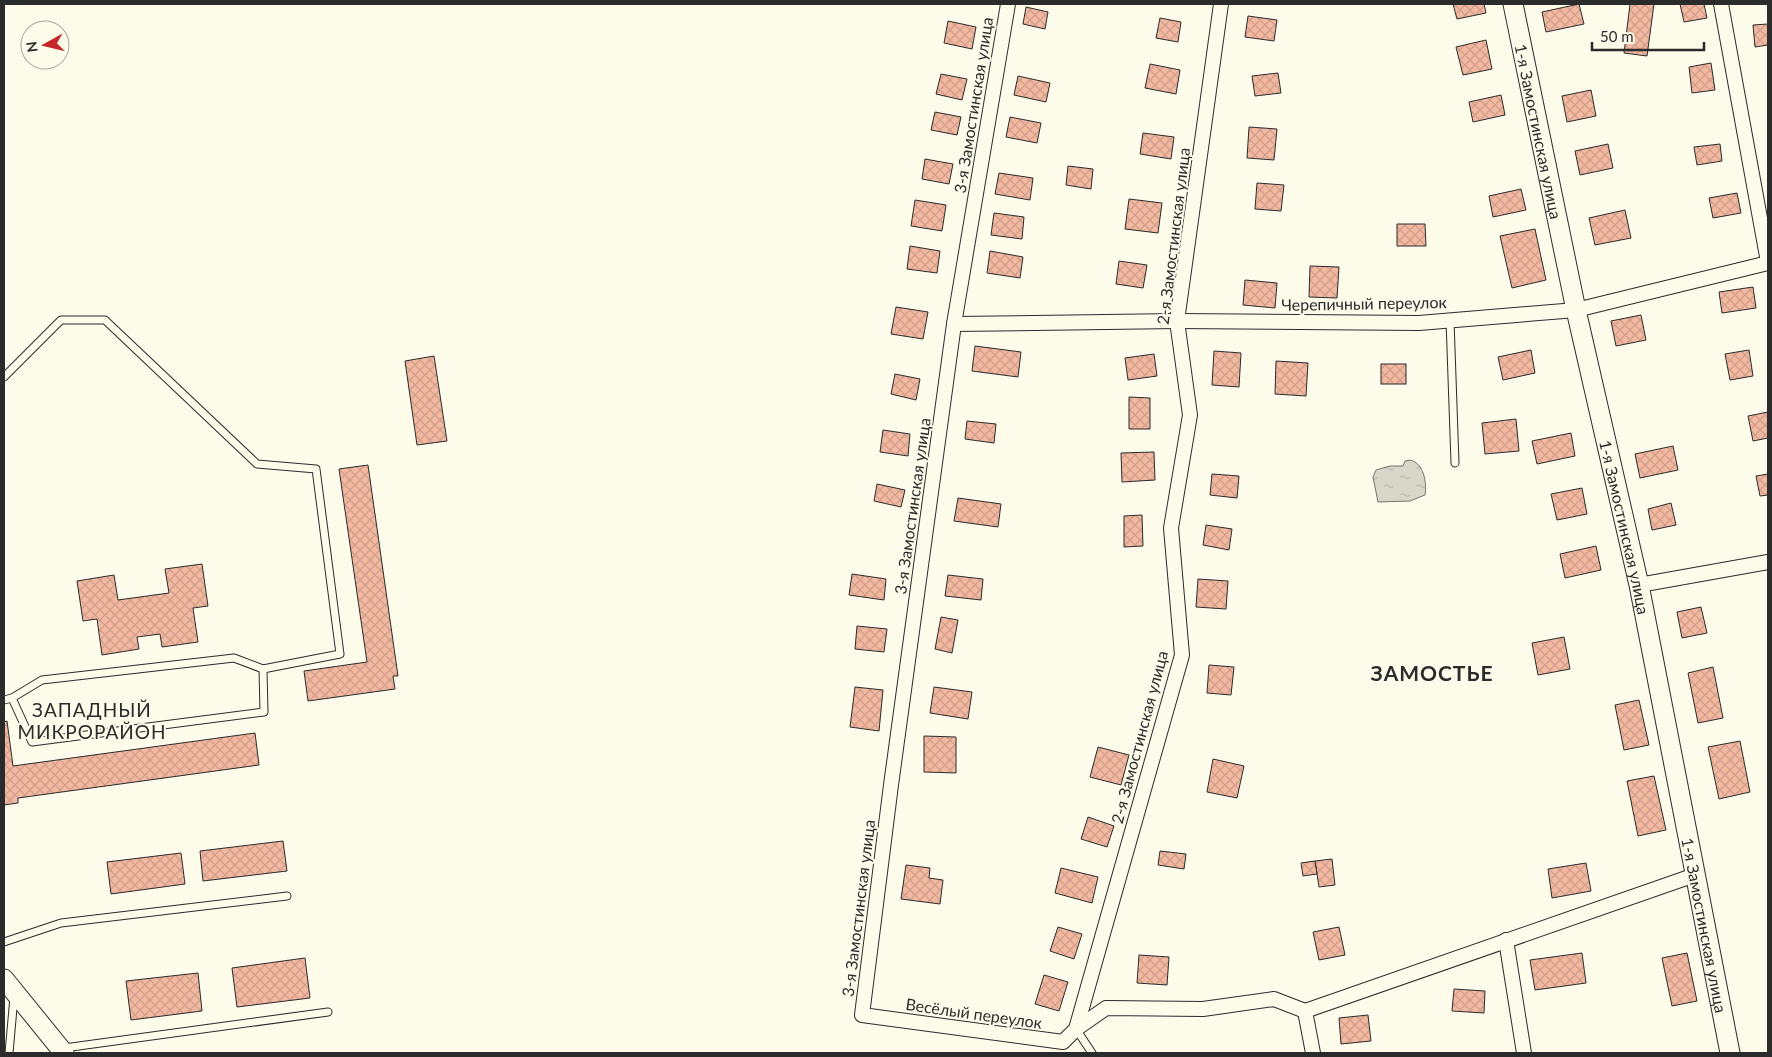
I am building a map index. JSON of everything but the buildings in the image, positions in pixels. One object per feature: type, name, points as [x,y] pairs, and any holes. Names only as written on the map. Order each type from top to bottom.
[{"type":"street","name":"3-я Замостинская улица","points":[[862,1015],[891,785],[954,324],[1008,4]]},
{"type":"street","name":"2-я Замостинская улица","points":[[1076,1029],[1182,655],[1171,528],[1190,415],[1177,322],[1221,4]]},
{"type":"street","name":"1-я Замостинская улица","points":[[1512,4],[1576,310],[1639,585],[1730,1053]]},
{"type":"street","points":[[1721,4],[1768,262]]},
{"type":"street","name":"Черепичный переулок","points":[[954,324],[1177,322],[1419,323],[1576,310],[1768,262]]},
{"type":"street","points":[[1639,585],[1768,562]]},
{"type":"street","points":[[1076,1029],[1106,1008],[1203,1008],[1274,1000],[1305,1011],[1695,875]]},
{"type":"street","points":[[1506,940],[1524,1053]]},
{"type":"street","points":[[9,985],[63,1051]]},
{"type":"street","points":[[1305,1011],[1313,1053]]},
{"type":"street","name":"Весёлый переулок","points":[[862,1015],[1063,1042],[1076,1029]]},
{"type":"lane","points":[[4,377],[61,320],[105,320],[257,464],[316,469],[340,654],[263,669],[234,658],[42,680],[12,698],[4,700]]},
{"type":"lane","points":[[1450,320],[1455,463]]},
{"type":"lane","points":[[12,698],[32,742],[264,712],[263,669]]},
{"type":"lane","points":[[4,942],[62,922],[287,896]]},
{"type":"lane","points":[[9,985],[9,1053]]},
{"type":"lane","points":[[63,1051],[328,1012]]},
{"type":"lane","points":[[1076,1029],[1092,1053]]},
{"type":"water","points":[[1410,460],[1419,465],[1424,474],[1425,495],[1410,501],[1378,502],[1373,477],[1376,470],[1390,466],[1403,466],[1405,461]]},
{"type":"district","name":"ЗАМОСТЬЕ","points":[[1432,672]]},
{"type":"district","name":"ЗАПАДНЫЙ МИКРОРАЙОН","points":[[92,720]]}]
